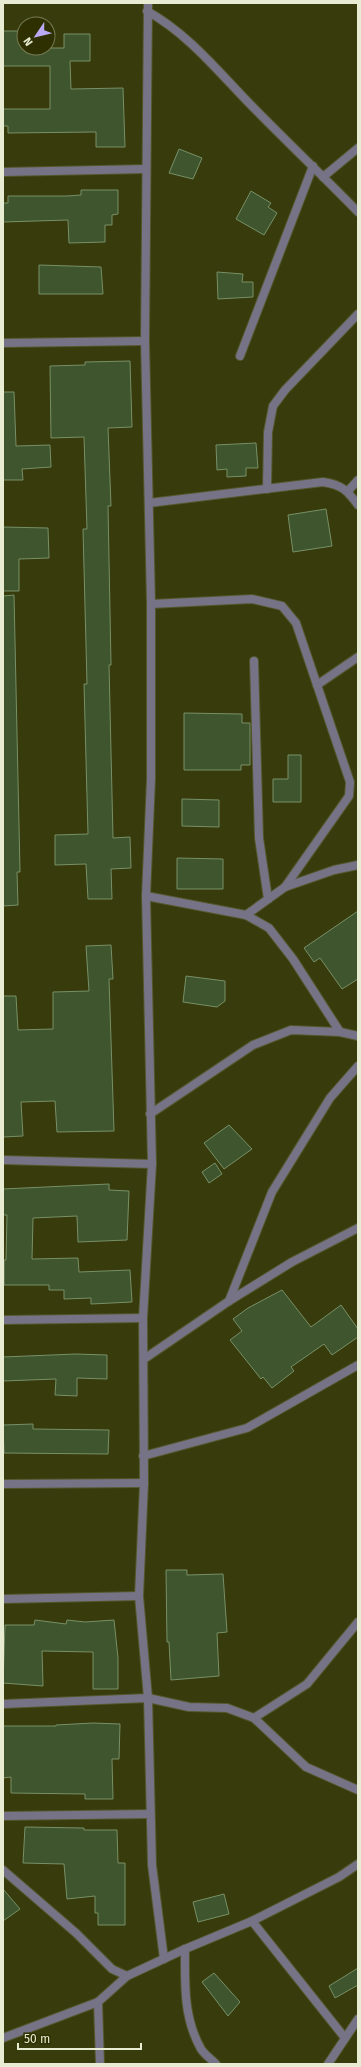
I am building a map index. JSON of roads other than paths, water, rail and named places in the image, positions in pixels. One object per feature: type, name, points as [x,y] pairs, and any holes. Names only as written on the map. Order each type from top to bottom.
[{"type":"street","points":[[147,7],[190,41],[358,212]]},
{"type":"street","points":[[147,7],[145,342],[151,604],[151,779],[146,896],[152,1164],[143,1318],[144,1483],[139,1596],[148,1698],[152,1865],[164,1959]]},
{"type":"street","points":[[323,177],[358,148]]},
{"type":"street","points":[[240,356],[313,166]]},
{"type":"street","points":[[3,172],[146,169]]},
{"type":"street","points":[[267,489],[268,432],[273,406],[285,390],[358,314]]},
{"type":"street","points":[[3,343],[145,342]]},
{"type":"street","points":[[348,491],[358,480]]},
{"type":"street","points":[[149,503],[323,482],[336,484],[348,491],[358,505]]},
{"type":"street","points":[[151,604],[252,598],[282,606],[296,624],[350,782],[349,796],[285,887]]},
{"type":"street","points":[[317,685],[358,657]]},
{"type":"street","points":[[254,661],[259,838],[268,899]]},
{"type":"street","points":[[246,915],[285,887],[334,870],[358,865]]},
{"type":"street","points":[[146,896],[246,915],[269,928],[293,959],[340,1032]]},
{"type":"street","points":[[150,1114],[253,1045],[291,1030],[340,1032],[358,1036]]},
{"type":"street","points":[[229,1301],[272,1192],[330,1098],[358,1066]]},
{"type":"street","points":[[3,1160],[152,1164]]},
{"type":"street","points":[[144,1359],[229,1301],[292,1262],[358,1228]]},
{"type":"street","points":[[3,1320],[143,1318]]},
{"type":"street","points":[[143,1456],[247,1428],[358,1365]]},
{"type":"street","points":[[3,1484],[144,1483]]},
{"type":"street","points":[[3,1598],[139,1596]]},
{"type":"street","points":[[254,1718],[307,1684],[358,1622]]},
{"type":"street","points":[[3,1704],[148,1698],[189,1708],[227,1708],[254,1718],[306,1767],[358,1790]]},
{"type":"street","points":[[3,1816],[150,1814]]},
{"type":"street","points":[[3,2038],[98,2002],[127,1976],[185,1949],[252,1921],[339,1877],[358,1864]]},
{"type":"street","points":[[3,1870],[76,1933],[112,1969],[127,1976]]},
{"type":"street","points":[[252,1921],[345,2038]]},
{"type":"street","points":[[185,1949],[185,2000],[189,2022],[202,2050],[216,2064]]},
{"type":"street","points":[[98,2002],[100,2064]]},
{"type":"street","points":[[328,2064],[358,2019]]}]
